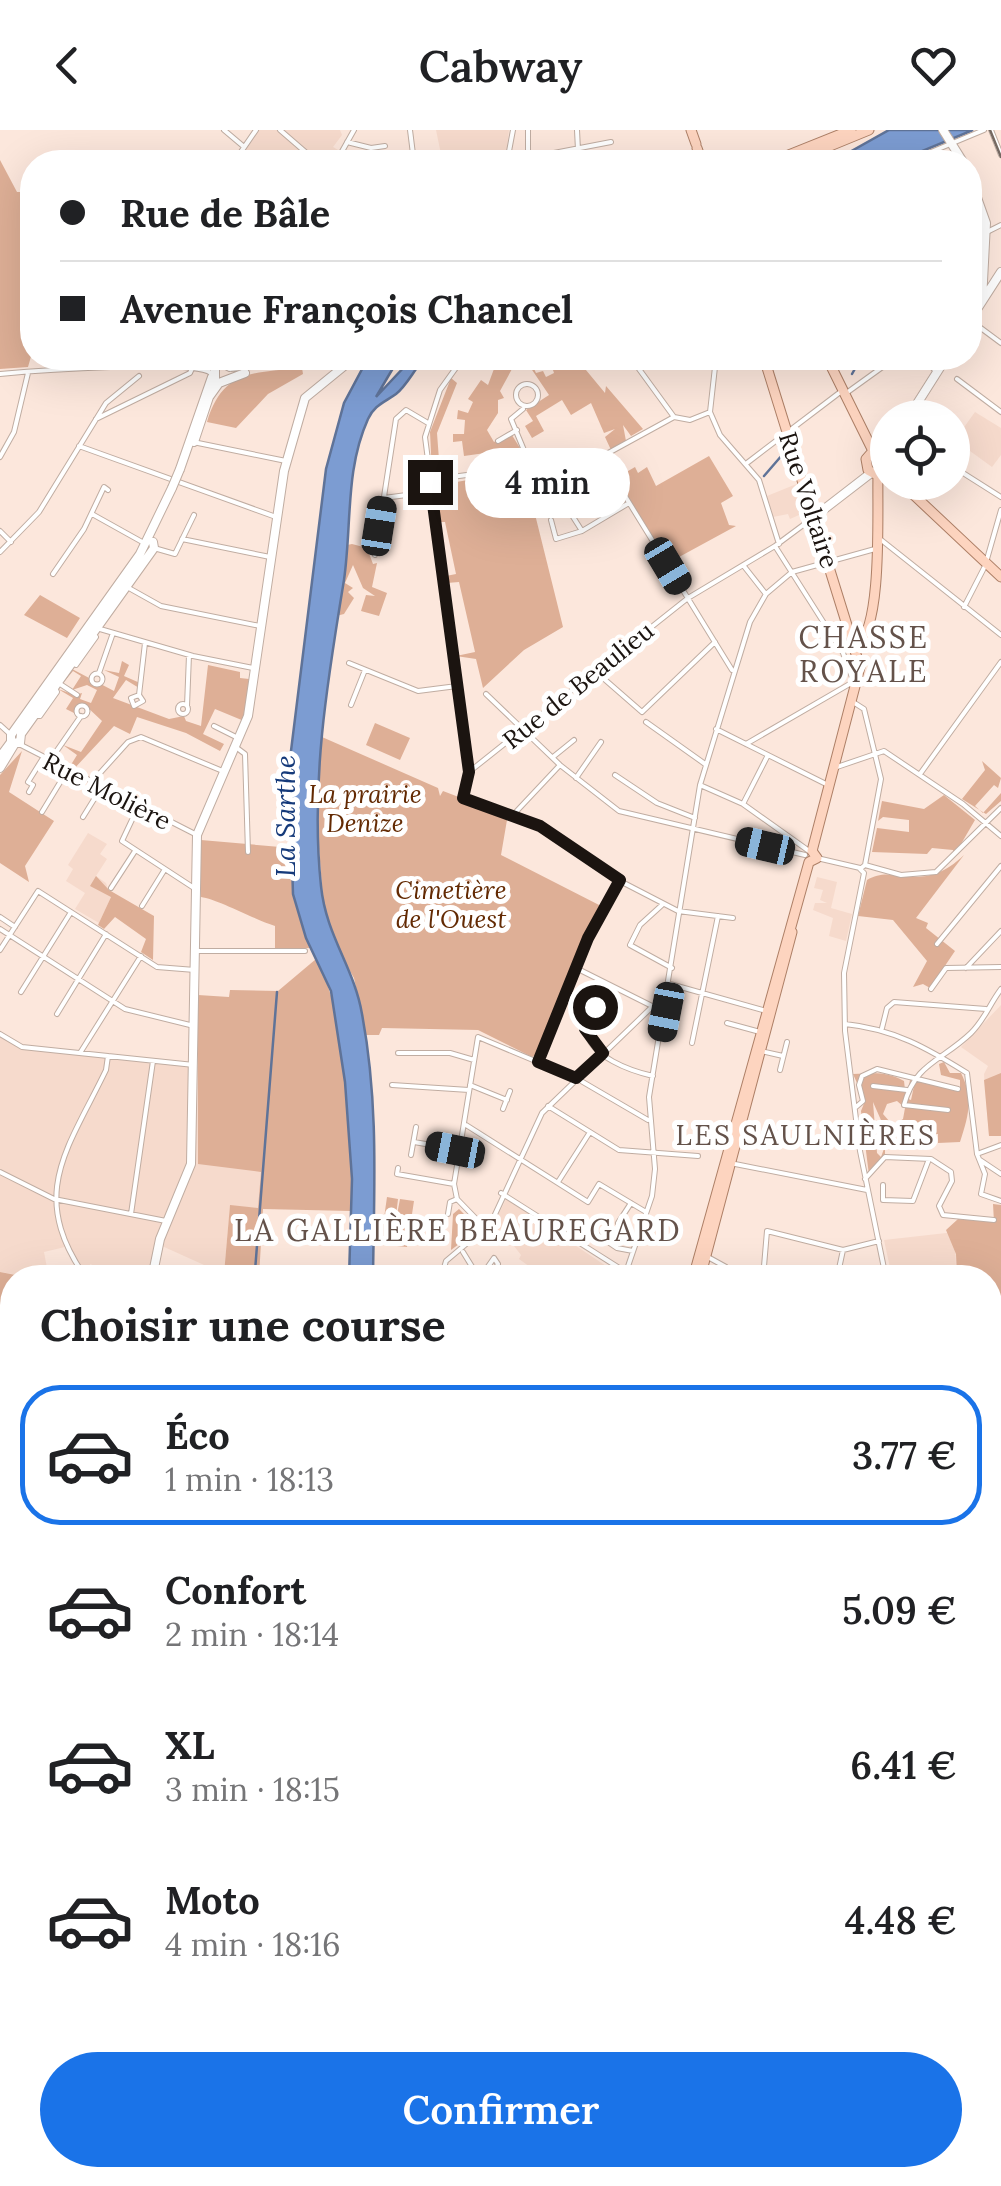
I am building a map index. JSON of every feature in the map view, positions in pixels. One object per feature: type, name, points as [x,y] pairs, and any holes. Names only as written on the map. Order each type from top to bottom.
[{"type":"main road","points":[[801,150],[852,130]]},
{"type":"main road","points":[[820,150],[869,130]]},
{"type":"main road","points":[[943,130],[954,150]]},
{"type":"main road","points":[[982,206],[986,232],[982,295]]},
{"type":"main road","points":[[982,295],[1001,272]]},
{"type":"main road","points":[[0,757],[56,685],[149,545],[219,370]]},
{"type":"main road","points":[[226,370],[229,380]]},
{"type":"main road","points":[[214,378],[229,380],[253,370]]},
{"type":"main road","points":[[155,1265],[166,1221],[191,1164],[198,952],[197,835],[239,744],[286,461],[306,396],[343,370]]},
{"type":"main road","name":"Rue Voltaire","points":[[768,370],[828,562],[852,648],[856,684]]},
{"type":"main road","points":[[833,370],[870,445]]},
{"type":"main road","points":[[919,400],[937,372]]},
{"type":"main road","points":[[814,517],[870,479]]},
{"type":"main road","points":[[852,648],[870,628],[878,500]]},
{"type":"main road","points":[[919,500],[1001,577]]},
{"type":"main road","points":[[0,768],[15,739],[149,545]]},
{"type":"main road","points":[[700,1265],[762,1050],[856,684]]},
{"type":"main road","points":[[702,1265],[782,949],[792,929]]},
{"type":"street","points":[[224,130],[244,147]]},
{"type":"street","points":[[242,150],[256,130]]},
{"type":"street","points":[[280,130],[303,150]]},
{"type":"street","points":[[343,150],[354,130]]},
{"type":"street","points":[[932,150],[988,130],[1001,155]]},
{"type":"street","points":[[347,142],[371,148],[385,146]]},
{"type":"street","points":[[582,150],[611,142]]},
{"type":"street","points":[[986,232],[1001,226]]},
{"type":"street","points":[[0,374],[94,370]]},
{"type":"street","points":[[94,421],[187,370]]},
{"type":"street","points":[[201,370],[214,378]]},
{"type":"street","points":[[454,370],[440,390],[428,424],[429,480],[469,772],[463,796],[540,826],[662,904],[680,911],[732,918]]},
{"type":"street","points":[[640,370],[674,417]]},
{"type":"street","points":[[715,370],[710,412],[720,434],[759,480],[777,545],[792,572],[852,648]]},
{"type":"street","points":[[746,464],[877,370]]},
{"type":"street","points":[[0,457],[14,432],[28,373]]},
{"type":"street","points":[[0,552],[39,512],[94,421],[139,376]]},
{"type":"street","points":[[957,379],[1001,412]]},
{"type":"street","points":[[523,409],[515,393],[532,384],[540,397],[511,418],[532,466]]},
{"type":"street","points":[[374,555],[394,425],[403,411],[428,424]]},
{"type":"street","points":[[429,480],[601,457],[674,417],[695,418],[710,412]]},
{"type":"street","points":[[498,442],[516,430]]},
{"type":"street","points":[[198,443],[286,461]]},
{"type":"street","points":[[79,446],[276,516]]},
{"type":"street","points":[[601,457],[734,672]]},
{"type":"street","points":[[970,478],[1001,498]]},
{"type":"street","points":[[592,483],[612,514]]},
{"type":"street","points":[[53,574],[92,514],[104,487],[108,490]]},
{"type":"street","points":[[384,498],[431,492]]},
{"type":"street","points":[[562,498],[582,531]]},
{"type":"street","points":[[551,520],[556,538],[582,531],[629,503]]},
{"type":"street","points":[[964,607],[986,562],[1001,510]]},
{"type":"street","points":[[92,514],[149,545],[175,554],[194,515]]},
{"type":"street","name":"Rue de Beaulieu","points":[[469,772],[688,598],[777,545],[814,517]]},
{"type":"street","points":[[0,531],[11,542]]},
{"type":"street","points":[[182,538],[270,557]]},
{"type":"street","points":[[628,1265],[646,1212],[655,1169],[648,1120],[653,1076],[700,785],[750,622],[766,594],[792,572],[885,539],[1001,635]]},
{"type":"street","points":[[743,565],[766,594]]},
{"type":"street","points":[[124,586],[160,606],[260,626]]},
{"type":"street","points":[[94,630],[253,668]]},
{"type":"street","points":[[100,674],[113,633]]},
{"type":"street","points":[[596,671],[642,712],[715,642]]},
{"type":"street","points":[[139,695],[145,643]]},
{"type":"street","points":[[187,706],[189,655]]},
{"type":"street","points":[[920,774],[1001,662]]},
{"type":"street","points":[[349,663],[418,691],[458,686]]},
{"type":"street","points":[[351,705],[365,670]]},
{"type":"street","points":[[746,744],[856,684]]},
{"type":"street","points":[[56,685],[77,695]]},
{"type":"street","points":[[486,694],[552,757],[619,812],[864,869],[912,876],[936,872],[1001,808]]},
{"type":"street","points":[[852,702],[864,709],[881,782],[844,973],[845,1024],[865,1179],[883,1265]]},
{"type":"street","points":[[49,762],[82,716]]},
{"type":"street","points":[[646,722],[706,764]]},
{"type":"street","name":"Rue Molière","points":[[0,726],[49,762],[197,835]]},
{"type":"street","points":[[214,726],[246,754],[248,852]]},
{"type":"street","points":[[716,729],[830,786]]},
{"type":"street","points":[[91,782],[128,742],[141,737],[226,772]]},
{"type":"street","points":[[552,757],[574,740]]},
{"type":"street","points":[[576,778],[602,742]]},
{"type":"street","points":[[835,767],[844,768],[884,751],[1001,836]]},
{"type":"street","points":[[743,804],[768,755]]},
{"type":"street","points":[[29,792],[33,786],[28,782],[42,758]]},
{"type":"street","points":[[513,815],[560,764]]},
{"type":"street","points":[[42,812],[67,771]]},
{"type":"street","points":[[614,775],[657,804],[696,818]]},
{"type":"street","points":[[700,785],[743,804],[812,856]]},
{"type":"street","points":[[83,817],[101,788]]},
{"type":"street","points":[[138,806],[120,838],[198,889]]},
{"type":"street","points":[[110,888],[135,850]]},
{"type":"street","points":[[937,944],[1001,866]]},
{"type":"street","points":[[142,906],[165,870]]},
{"type":"street","points":[[538,1062],[576,968],[620,880]]},
{"type":"street","points":[[0,950],[38,891],[161,969],[196,970]]},
{"type":"street","points":[[662,904],[640,926],[630,945],[672,968]]},
{"type":"street","points":[[21,992],[72,912]]},
{"type":"street","points":[[692,1043],[706,993],[718,916]]},
{"type":"street","points":[[0,917],[15,927]]},
{"type":"street","points":[[0,929],[135,1014],[195,1026]]},
{"type":"street","points":[[966,968],[1001,930]]},
{"type":"street","points":[[56,1014],[106,934]]},
{"type":"street","points":[[198,952],[305,951]]},
{"type":"street","points":[[80,1053],[140,956]]},
{"type":"street","points":[[931,989],[946,968],[1001,967]]},
{"type":"street","points":[[576,968],[653,1006]]},
{"type":"street","points":[[670,984],[766,1010]]},
{"type":"street","points":[[948,1110],[904,1105],[910,1080],[977,1026],[1001,989]]},
{"type":"street","points":[[445,1265],[487,1230],[518,1157],[548,1106],[653,1006],[668,1001]]},
{"type":"street","points":[[882,1028],[887,1008],[894,1002],[986,1009]]},
{"type":"street","points":[[595,1007],[585,1029],[603,1053],[620,1068],[653,1076]]},
{"type":"street","points":[[727,1023],[760,1032]]},
{"type":"street","points":[[845,1024],[882,1028],[942,1055],[970,1078],[978,1157],[985,1174],[981,1194],[1001,1201]]},
{"type":"street","points":[[0,1034],[22,1046],[194,1065]]},
{"type":"street","points":[[487,1230],[457,1199],[454,1184],[478,1037],[576,1078],[648,1120]]},
{"type":"street","points":[[780,1070],[787,1042]]},
{"type":"street","points":[[762,1050],[784,1056]]},
{"type":"street","points":[[398,1054],[450,1053],[474,1060]]},
{"type":"street","points":[[78,1265],[65,1244],[54,1199],[62,1155],[106,1070],[108,1056]]},
{"type":"street","points":[[131,1214],[153,1060]]},
{"type":"street","points":[[856,1107],[863,1097],[860,1080],[870,1070],[958,1089]]},
{"type":"street","points":[[392,1085],[469,1087],[507,1100]]},
{"type":"street","points":[[873,1086],[907,1090]]},
{"type":"street","points":[[503,1109],[510,1091]]},
{"type":"street","points":[[548,1106],[619,1150],[698,1156]]},
{"type":"street","points":[[464,1124],[588,1202],[600,1184],[646,1212]]},
{"type":"street","points":[[411,1155],[416,1126]]},
{"type":"street","points":[[558,1182],[590,1132]]},
{"type":"street","points":[[414,1142],[460,1150]]},
{"type":"street","points":[[978,1157],[1001,1146]]},
{"type":"street","points":[[978,1157],[1001,1174]]},
{"type":"street","points":[[865,1179],[885,1158],[929,1159],[951,1172],[952,1181],[938,1206],[943,1215],[994,1220]]},
{"type":"street","points":[[883,1186],[883,1200],[913,1201],[929,1159]]},
{"type":"street","points":[[728,1163],[867,1190]]},
{"type":"street","points":[[398,1168],[397,1174],[454,1184]]},
{"type":"street","points":[[0,1172],[54,1199],[166,1221]]},
{"type":"street","points":[[501,1193],[609,1265]]},
{"type":"street","points":[[448,1214],[450,1202],[457,1199]]},
{"type":"street","points":[[618,1223],[631,1202]]},
{"type":"street","points":[[592,1231],[597,1222]]},
{"type":"street","points":[[580,1223],[617,1248],[633,1251]]},
{"type":"street","points":[[764,1265],[766,1232],[843,1250],[878,1242]]},
{"type":"street","points":[[462,1250],[471,1265]]},
{"type":"street","points":[[840,1265],[843,1250]]},
{"type":"street","points":[[706,1256],[722,1265]]},
{"type":"shaded area","points":[[259,130],[277,130],[299,150],[245,150]]},
{"type":"shaded area","points":[[284,130],[340,130],[342,135],[333,147],[338,150],[307,150]]},
{"type":"shaded area","points":[[436,130],[509,130],[506,150],[440,150]]},
{"type":"shaded area","points":[[975,412],[1001,428],[1001,455],[992,467],[970,451],[970,419]]},
{"type":"shaded area","points":[[799,483],[808,511],[790,519],[788,514],[773,517],[767,496]]},
{"type":"shaded area","points":[[88,833],[107,844],[100,854],[107,859],[96,876],[106,883],[111,897],[99,923],[75,909],[85,893],[66,881],[73,869],[68,865]]},
{"type":"shaded area","points":[[817,877],[837,882],[831,908],[852,914],[846,941],[829,936],[833,918],[813,910],[815,903],[827,903],[820,900],[823,890],[814,888]]},
{"type":"shaded area","points":[[1001,1005],[1001,1136],[989,1136],[984,1074],[988,1066],[961,1047]]},
{"type":"shaded area","points":[[0,1032],[19,1045],[196,1064],[261,1172],[259,1208],[230,1206],[225,1265],[204,1265],[162,1246],[158,1265],[80,1265],[69,1246],[44,1252],[46,1265],[0,1265]]},
{"type":"shaded area","points":[[506,1199],[605,1265],[527,1265],[519,1259],[521,1255],[514,1246],[489,1234]]},
{"type":"shaded area","points":[[955,1232],[956,1265],[889,1265],[884,1240]]},
{"type":"green space","points":[[0,160],[20,192],[20,368],[0,369]]},
{"type":"green space","points":[[302,370],[303,374],[268,394],[236,428],[207,422],[222,392],[231,383],[255,373]]},
{"type":"green space","points":[[494,370],[511,370],[500,391],[504,398],[498,400],[498,413],[487,430],[494,442],[510,432],[520,448],[464,456],[462,441],[453,442],[453,434],[464,434],[465,420],[457,419],[458,410],[468,413],[473,402],[468,399],[481,380],[488,385]]},
{"type":"green space","points":[[532,370],[543,371],[546,377],[553,370],[586,370],[605,393],[606,386],[643,429],[631,436],[623,425],[626,441],[611,450],[605,437],[615,429],[604,433],[591,403],[571,415],[562,400],[536,416],[544,431],[532,438],[525,426],[533,421],[526,410],[549,395]]},
{"type":"green space","points":[[451,378],[457,383],[437,433],[440,473],[432,474],[430,432]]},
{"type":"green space","points":[[709,456],[733,496],[721,503],[729,525],[736,526],[668,563],[616,478],[635,467],[638,473],[647,467],[656,486]]},
{"type":"green space","points":[[524,470],[563,627],[524,650],[483,688],[476,659],[456,656],[475,652],[459,582],[447,583],[446,576],[456,574],[445,522],[439,522],[434,486]]},
{"type":"green space","points":[[342,546],[367,548],[373,564],[377,563],[372,587],[387,593],[379,616],[361,611],[366,595],[375,596],[363,588],[353,565],[345,583],[353,588],[348,592],[354,598],[344,614],[336,616]]},
{"type":"green space","points":[[40,595],[80,618],[67,638],[24,615]]},
{"type":"green space","points":[[122,661],[129,665],[124,676],[140,683],[139,688],[126,680],[113,698],[169,719],[184,716],[186,721],[201,726],[208,665],[240,672],[240,678],[249,679],[244,721],[215,709],[203,734],[224,744],[220,751],[186,733],[137,717],[130,734],[114,726],[73,770],[69,768],[77,755],[63,745],[81,752],[102,721],[85,705],[78,706],[78,715],[66,709],[73,698],[58,689],[75,695],[82,693],[80,699],[91,703],[97,690],[87,685],[72,690],[81,676],[73,671],[63,683],[72,669],[114,691],[119,677],[104,670],[119,673]]},
{"type":"green space","points":[[375,723],[410,738],[400,760],[366,745]]},
{"type":"green space","name":"Cimetière de l'Ouest","points":[[322,737],[438,788],[440,796],[443,791],[503,814],[507,820],[501,855],[603,907],[538,1054],[532,1057],[478,1030],[382,1028],[379,1035],[366,1035],[354,978],[329,935],[324,911],[316,811]]},
{"type":"green space","points":[[22,751],[9,792],[54,821],[25,866],[29,882],[0,863],[0,775]]},
{"type":"green space","points":[[982,761],[1001,778],[998,788],[994,785],[975,806],[980,810],[962,799],[985,770]]},
{"type":"green space","points":[[1001,793],[1001,801],[984,812]]},
{"type":"green space","points":[[944,795],[975,820],[954,856],[953,850],[932,848],[927,854],[872,852],[877,828],[909,832],[909,820],[883,817],[878,821],[882,801],[924,809]]},
{"type":"green space","points":[[201,840],[292,848],[293,893],[311,948],[275,949],[275,926],[201,897]]},
{"type":"green space","points":[[964,855],[916,918],[928,923],[926,928],[955,951],[930,988],[923,984],[913,987],[927,961],[893,920],[858,916],[867,880],[888,874],[934,874]]},
{"type":"green space","points":[[96,876],[109,890],[154,916],[153,960],[141,952],[146,939],[115,917],[104,929],[98,925],[111,897],[90,886]]},
{"type":"green space","points":[[316,959],[328,987],[344,1049],[350,1115],[351,1211],[263,1209],[260,1265],[225,1265],[230,1205],[258,1208],[261,1172],[198,1164],[198,995],[229,997],[230,990],[278,991]]},
{"type":"green space","points":[[944,1062],[950,1073],[961,1073],[969,1100],[960,1142],[938,1143],[938,1134],[882,1133],[903,1119],[905,1108],[897,1101],[887,1104],[883,1114],[890,1122],[884,1127],[873,1102],[877,1153],[881,1157],[885,1146],[885,1157],[869,1175],[861,1111],[865,1101],[853,1074],[877,1073],[904,1081],[906,1098],[911,1100],[914,1086],[909,1085],[910,1080],[960,1089],[960,1080],[941,1075],[939,1064]]},
{"type":"green space","points":[[1001,1073],[1001,1136],[989,1136],[984,1080]]},
{"type":"green space","points":[[387,1197],[398,1199],[395,1225],[400,1199],[414,1201],[407,1247],[377,1244],[379,1218],[384,1218]]},
{"type":"green space","points":[[993,1204],[1001,1205],[1001,1265],[956,1265],[946,1230],[958,1219],[994,1222]]},
{"type":"green space","points":[[459,1209],[479,1229],[451,1250],[453,1214]]},
{"type":"water","points":[[889,130],[973,130],[925,150],[853,150]]},
{"type":"water","points":[[362,370],[392,370],[376,397],[401,370],[415,370],[399,391],[370,414],[356,458],[319,769],[318,847],[324,904],[358,997],[367,1048],[373,1114],[373,1265],[349,1265],[352,1179],[345,1082],[331,991],[306,938],[293,894],[289,767],[326,469],[344,403]]},
{"type":"waterway","points":[[852,374],[854,370]]},
{"type":"waterway","points":[[764,476],[783,454]]},
{"type":"waterway","points":[[255,1265],[277,992]]},
{"type":"tram line","points":[[990,130],[1001,157]]},
{"type":"district","name":"CHASSE ROYALE","points":[[864,654]]},
{"type":"district","name":"LES SAULNIÈRES","points":[[806,1135]]},
{"type":"district","name":"LA GALLIÈRE BEAUREGARD","points":[[458,1230]]},
{"type":"route","points":[[430,482],[469,772],[463,798],[540,826],[620,880],[588,938],[538,1062],[576,1078],[600,1056],[603,1053],[585,1029],[595,1007]]},
{"type":"park label","name":"La prairie Denize","points":[[365,808]]},
{"type":"water label","name":"La Sarthe","points":[[285,816]]}]
